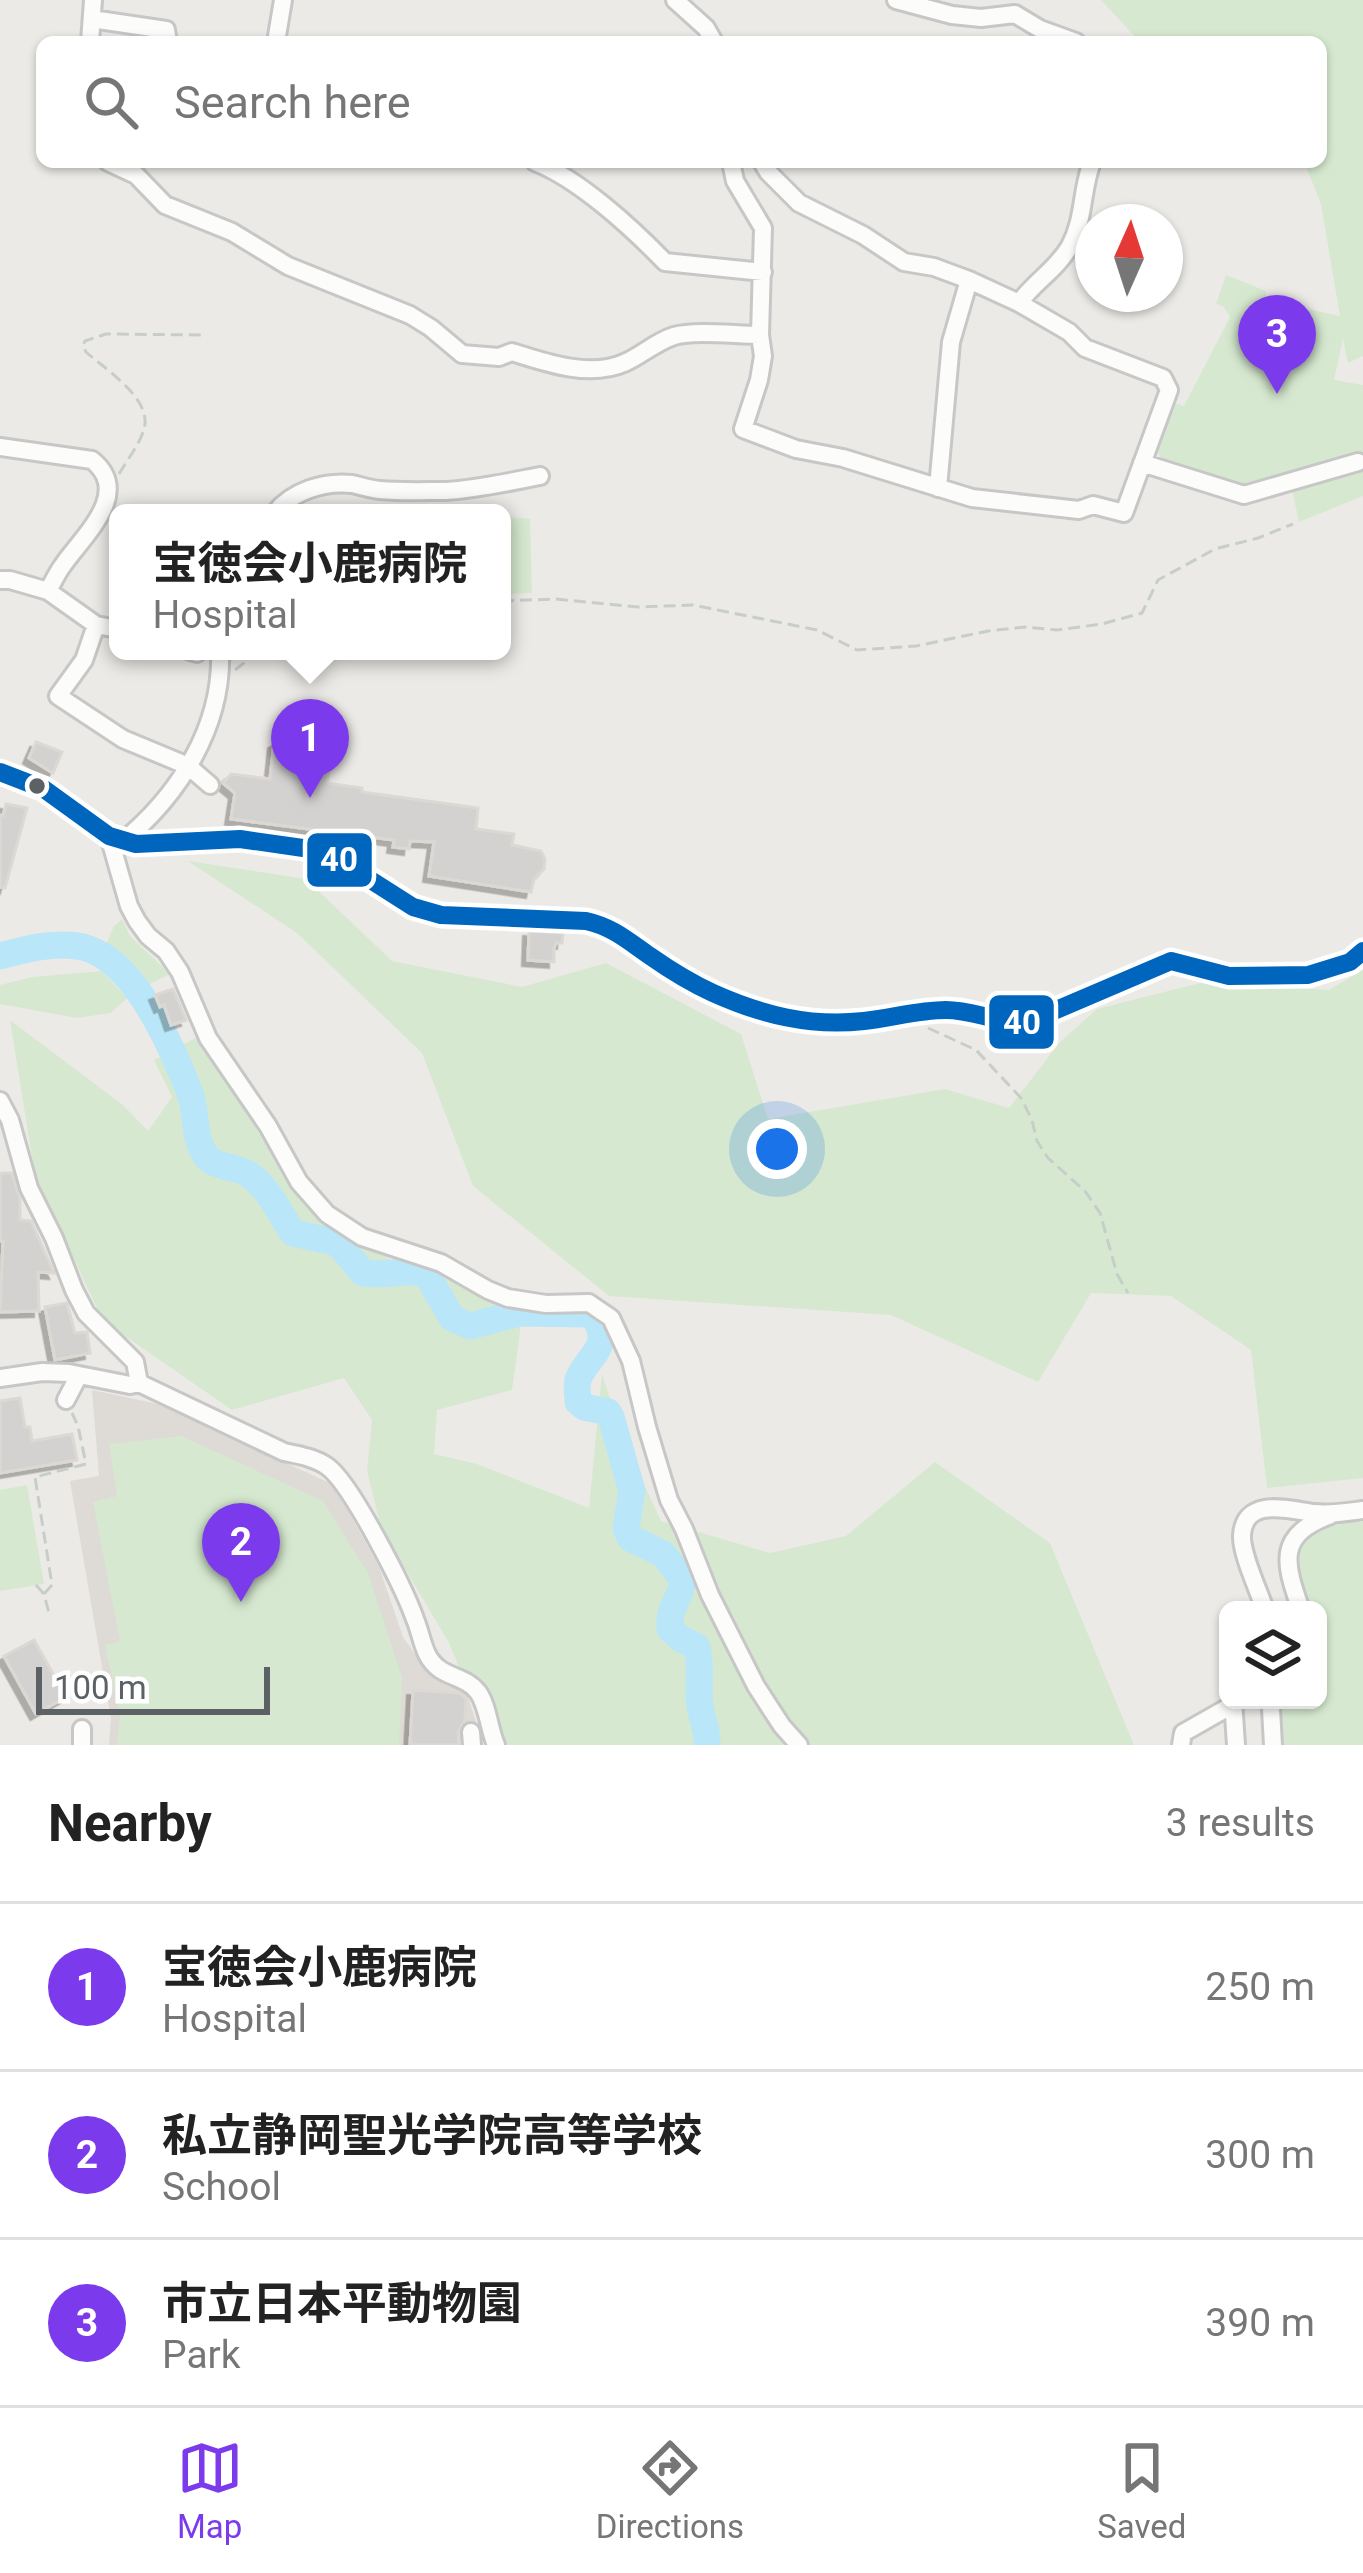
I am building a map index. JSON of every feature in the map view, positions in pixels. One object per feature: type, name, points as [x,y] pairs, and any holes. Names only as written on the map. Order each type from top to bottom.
[{"type":"street","points":[[277,36],[284,0]]},
{"type":"street","points":[[676,0],[711,36]]},
{"type":"street","points":[[896,0],[952,15],[1015,14],[1059,36]]},
{"type":"street","points":[[92,9],[166,30],[167,36]]},
{"type":"street","points":[[121,168],[136,175],[165,205],[232,232],[288,266],[410,315],[462,354],[500,357],[512,352],[541,362],[600,371],[628,362],[677,335],[760,335]]},
{"type":"street","points":[[550,168],[618,218],[665,262],[763,272]]},
{"type":"street","points":[[732,168],[763,228],[763,356],[743,429],[796,449],[843,458],[972,498],[1079,510],[1093,505],[1124,513],[1169,390],[1163,378],[1084,348],[1070,332],[969,280],[904,262],[799,203],[766,168]]},
{"type":"street","points":[[1019,303],[1069,248],[1083,214],[1091,168]]},
{"type":"street","points":[[938,488],[951,342],[969,280]]},
{"type":"street","points":[[0,447],[92,460],[107,479],[110,491],[96,523],[48,591]]},
{"type":"street","points":[[1142,464],[1244,495],[1358,461]]},
{"type":"street","points":[[282,504],[302,491],[324,486],[448,490],[540,476]]},
{"type":"street","points":[[0,580],[48,591],[96,625],[109,627]]},
{"type":"street","points":[[96,625],[84,661],[58,697],[123,740],[188,766],[210,785]]},
{"type":"street","points":[[116,838],[150,819],[172,794],[205,733],[219,682],[220,660]]},
{"type":"street","points":[[0,772],[44,789],[116,838],[149,845],[240,839],[317,850],[432,914],[609,926],[665,967],[709,991],[782,1018],[860,1022],[947,1010],[1028,1022],[1171,961],[1229,976],[1292,976],[1350,962],[1363,951]]},
{"type":"street","points":[[116,838],[129,906],[137,922],[181,972],[208,1038],[268,1126],[299,1182],[327,1214],[362,1237],[442,1263],[508,1298],[546,1304],[589,1303],[611,1318],[631,1361],[669,1500],[710,1595],[756,1686],[799,1745]]},
{"type":"street","points":[[0,1101],[29,1188],[74,1290],[86,1313],[135,1362],[139,1383]]},
{"type":"street","points":[[0,1378],[42,1372],[139,1383],[284,1452],[327,1466],[344,1483],[382,1552],[414,1616],[426,1653],[437,1670],[461,1679],[478,1693],[496,1745]]},
{"type":"street","points":[[66,1400],[80,1375]]},
{"type":"street","points":[[1262,1601],[1241,1539],[1250,1516],[1281,1506],[1313,1513],[1363,1510]]},
{"type":"street","points":[[1298,1601],[1286,1563],[1288,1551],[1306,1528],[1336,1513]]},
{"type":"street","points":[[1181,1745],[1183,1733],[1222,1709]]},
{"type":"street","points":[[1233,1709],[1236,1745]]},
{"type":"street","points":[[1271,1709],[1273,1745]]},
{"type":"path","points":[[110,491],[144,430],[145,418],[136,397],[86,352],[85,340],[106,334],[202,335]]},
{"type":"path","points":[[511,601],[693,605],[817,630],[856,650],[916,646],[988,631],[1057,630],[1142,614],[1158,580],[1215,550],[1293,524]]},
{"type":"path","points":[[219,682],[247,660]]},
{"type":"path","points":[[914,1014],[928,1028],[976,1051],[1022,1098],[1048,1158],[1085,1191],[1100,1213],[1117,1274],[1128,1293]]},
{"type":"path","points":[[44,1594],[52,1585],[35,1477],[86,1464],[78,1426],[66,1400]]},
{"type":"path","points":[[36,1586],[44,1594],[49,1613]]},
{"type":"shaded area","points":[[92,1390],[158,1404],[334,1485],[379,1567],[403,1637],[426,1670],[466,1690],[483,1745],[109,1745],[111,1719],[70,1481],[99,1476]]},
{"type":"green space","points":[[1101,0],[1363,0],[1363,356],[1348,363],[1343,339],[1334,380],[1363,385],[1363,496],[1299,522],[1289,476],[1250,486],[1230,485],[1162,462],[1156,446],[1171,402],[1184,406],[1230,317],[1216,304],[1226,275],[1266,291],[1266,300],[1340,316],[1321,204],[1306,168],[1327,168],[1327,36],[1134,36]]},
{"type":"green space","points":[[511,517],[530,519],[532,593],[511,594]]},
{"type":"green space","points":[[188,861],[306,879],[392,961],[522,987],[606,963],[741,1034],[768,1119],[945,1089],[1009,1108],[1060,1042],[1097,1009],[1204,982],[1329,990],[1363,970],[1363,1478],[1267,1488],[1251,1350],[1171,1296],[1091,1293],[1038,1382],[891,1315],[609,1296],[473,1186],[422,1053],[297,933]]},
{"type":"green space","points":[[122,919],[130,936],[170,974],[140,989],[104,949]]},
{"type":"green space","points":[[102,971],[127,998],[111,1013],[77,1018],[0,1004],[0,985]]},
{"type":"green space","points":[[10,1020],[123,1105],[148,1131],[172,1097],[154,1060],[199,1036],[304,1205],[393,1261],[444,1273],[477,1291],[521,1325],[512,1390],[437,1410],[434,1454],[477,1464],[589,1508],[602,1374],[624,1441],[661,1521],[770,1553],[846,1536],[935,1462],[1050,1543],[1134,1745],[509,1745],[481,1720],[449,1643],[381,1528],[367,1471],[372,1420],[344,1378],[232,1410],[103,1321],[35,1176]]},
{"type":"green space","points":[[181,1436],[323,1501],[368,1573],[402,1678],[399,1745],[117,1745],[120,1714],[105,1645],[120,1641],[93,1502],[117,1496],[109,1444]]},
{"type":"green space","points":[[27,1485],[44,1584],[0,1591],[0,1490]]},
{"type":"green space","points":[[1363,1516],[1363,1745],[1280,1745],[1279,1709],[1327,1709],[1327,1601],[1305,1601],[1296,1558],[1306,1537],[1337,1521]]},
{"type":"building","points":[[287,737],[295,755],[330,759],[327,783],[478,808],[476,829],[514,834],[512,845],[541,851],[544,869],[534,879],[531,892],[429,876],[434,842],[410,841],[409,849],[393,847],[394,840],[231,819],[235,793],[223,783],[231,774],[270,779],[274,743]]},
{"type":"building","points":[[36,742],[62,752],[53,773],[29,758]]},
{"type":"building","points":[[6,804],[27,808],[5,888],[0,887],[0,815]]},
{"type":"building","points":[[529,931],[563,933],[562,943],[554,948],[554,962],[528,960]]},
{"type":"building","points":[[173,989],[186,1020],[171,1025],[155,995]]},
{"type":"building","points":[[0,1173],[12,1173],[20,1220],[31,1221],[54,1273],[38,1272],[39,1311],[0,1312]]},
{"type":"building","points":[[67,1303],[75,1333],[87,1332],[90,1353],[55,1360],[45,1307]]},
{"type":"building","points":[[20,1398],[32,1441],[72,1434],[77,1460],[0,1473],[0,1401]]},
{"type":"building","points":[[34,1640],[66,1697],[36,1714],[4,1656]]},
{"type":"building","points":[[413,1690],[460,1693],[466,1698],[459,1745],[410,1745]]},
{"type":"waterway","points":[[0,956],[73,945],[102,955],[119,969],[149,1008],[173,1053],[190,1093],[206,1156],[255,1179],[293,1233],[338,1243],[363,1273],[426,1273],[452,1318],[470,1326],[519,1313],[592,1314],[600,1343],[578,1380],[578,1402],[611,1417],[632,1491],[626,1528],[630,1538],[663,1554],[683,1580],[670,1629],[697,1647],[707,1745]]},
{"type":"transit line","name":"40","points":[[0,772],[44,789],[109,836],[136,844],[240,839],[317,850],[413,907],[441,915],[596,924],[713,993],[805,1021],[864,1021],[946,1010],[1028,1022],[1171,961],[1229,976],[1308,975],[1350,962],[1363,951]]},
{"type":"place","name":"市立日本平動物園","points":[[1277,394]]},
{"type":"place","name":"宝徳会小鹿病院","points":[[310,798]]},
{"type":"place","name":"私立静岡聖光学院高等学校","points":[[241,1602]]}]
